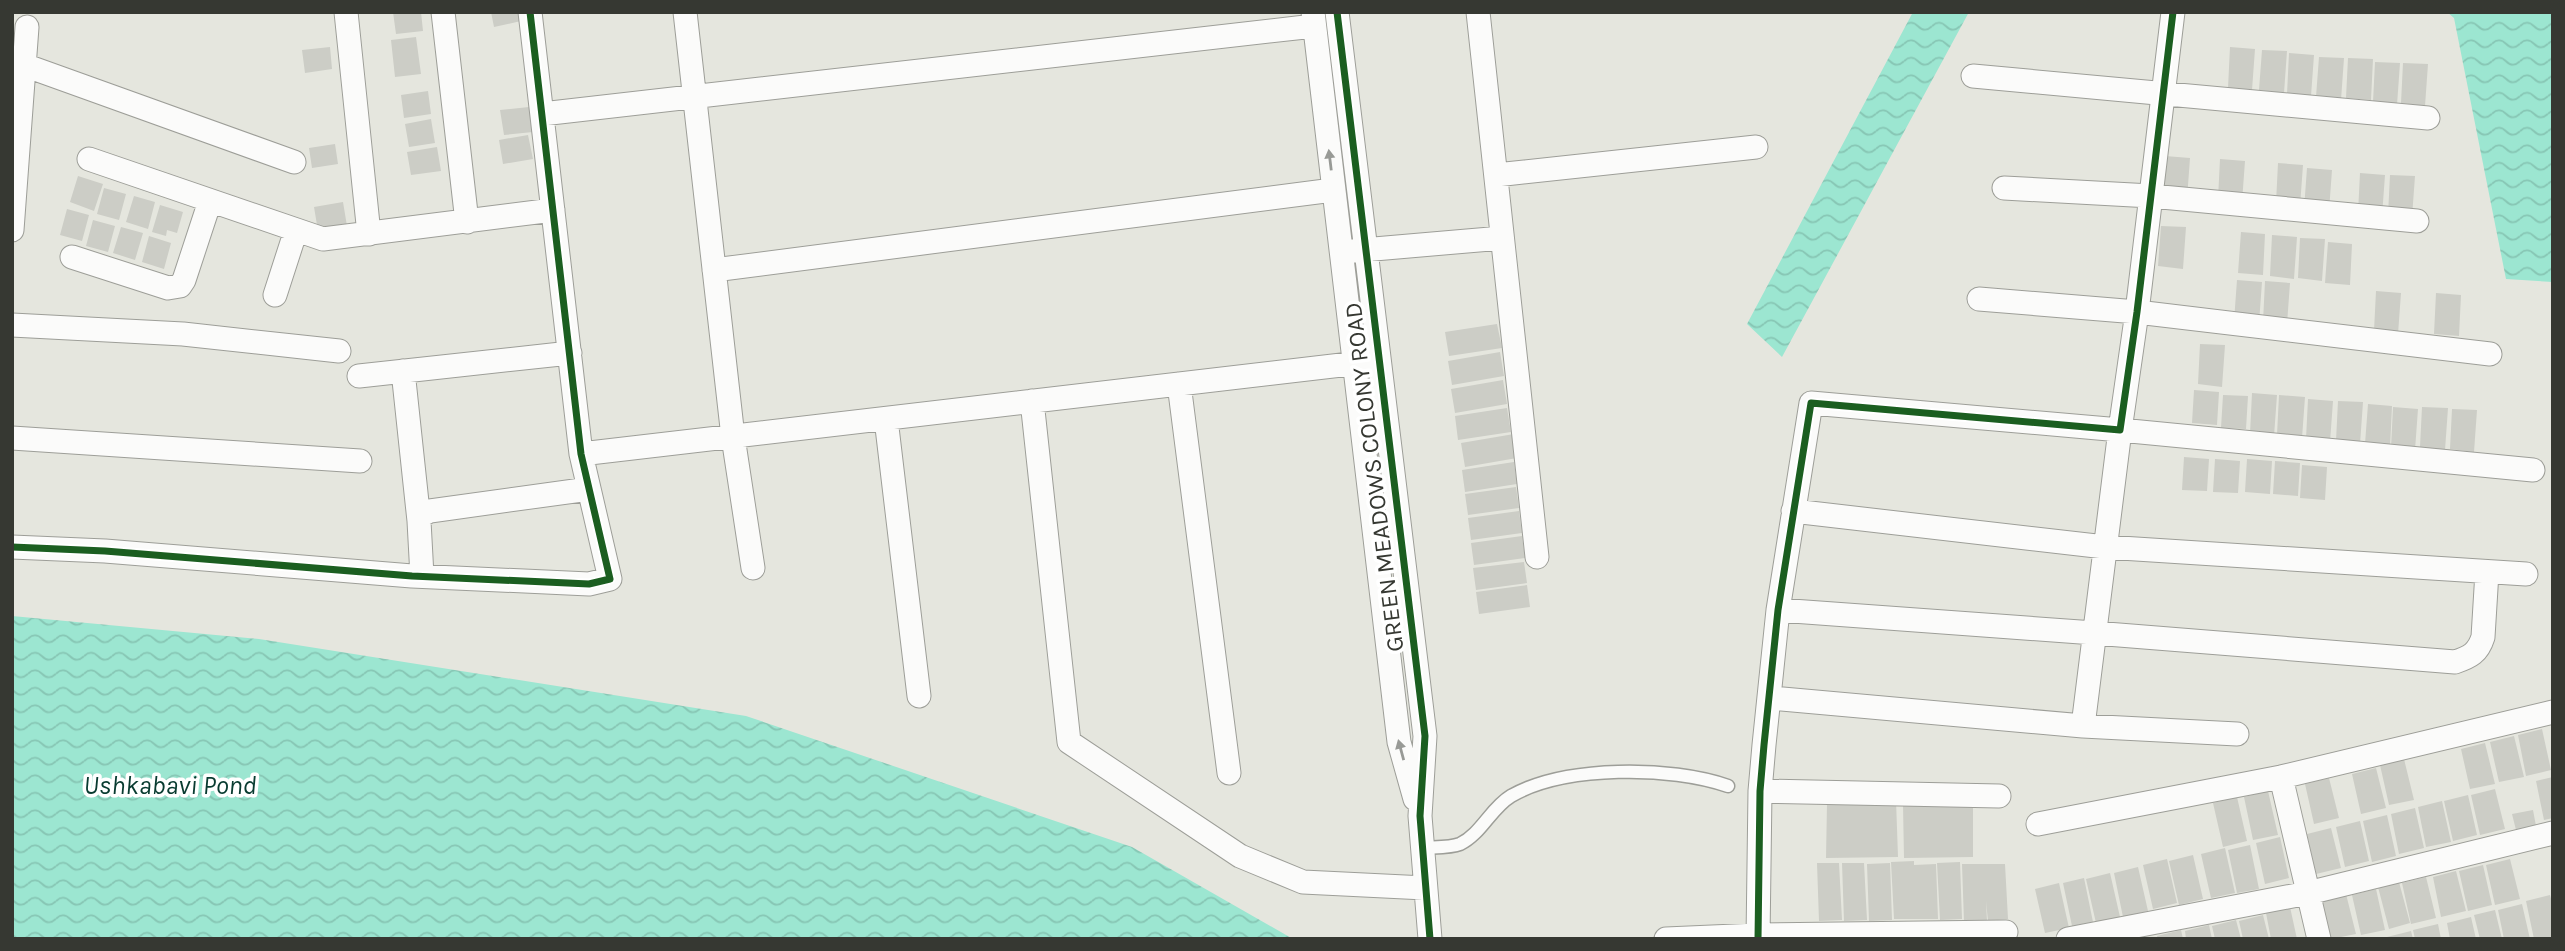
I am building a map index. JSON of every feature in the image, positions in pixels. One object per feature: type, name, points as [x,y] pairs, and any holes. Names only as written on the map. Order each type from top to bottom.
[{"type":"street","points":[[346,12],[369,234]]},
{"type":"street","points":[[443,12],[467,222]]},
{"type":"street","points":[[12,547],[105,551],[422,576],[589,584],[610,579],[581,454],[530,12]]},
{"type":"street","points":[[685,12],[733,436],[753,568]]},
{"type":"street","name":"GREEN MEADOWS COLONY ROAD","points":[[1337,12],[1425,736],[1420,816],[1430,939]]},
{"type":"street","points":[[1478,12],[1537,557]]},
{"type":"street","points":[[2083,726],[2173,12]]},
{"type":"street","points":[[542,114],[1313,19]]},
{"type":"street","name":"GREEN MEADOWS COLONY ROAD","points":[[1313,19],[1399,742],[1420,816]]},
{"type":"street","points":[[13,215],[16,99],[24,65],[27,27]]},
{"type":"street","points":[[24,65],[294,162]]},
{"type":"street","points":[[1973,76],[2428,118]]},
{"type":"street","points":[[1496,175],[1756,147]]},
{"type":"street","points":[[89,159],[323,239],[553,210]]},
{"type":"street","points":[[2004,188],[2151,196],[2417,221]]},
{"type":"street","points":[[714,270],[1334,190]]},
{"type":"street","points":[[72,257],[168,288],[180,286],[210,201]]},
{"type":"street","points":[[275,295],[296,230]]},
{"type":"street","points":[[1341,252],[1502,238]]},
{"type":"street","points":[[1979,299],[2137,312],[2490,354]]},
{"type":"street","points":[[12,325],[183,334],[339,351]]},
{"type":"street","points":[[359,376],[570,354]]},
{"type":"street","points":[[581,454],[1379,360]]},
{"type":"street","points":[[403,371],[422,576]]},
{"type":"street","points":[[1179,384],[1229,773]]},
{"type":"street","points":[[1032,401],[1069,742],[1240,856],[1303,882],[1425,888]]},
{"type":"street","points":[[1758,937],[1760,790],[1778,610],[1811,402],[2533,470]]},
{"type":"street","points":[[886,419],[919,696]]},
{"type":"street","points":[[12,438],[360,461]]},
{"type":"street","points":[[419,521],[422,515],[430,511],[589,489]]},
{"type":"street","points":[[1793,511],[2105,547],[2526,574]]},
{"type":"street","points":[[1778,610],[2455,662],[2472,657],[2480,646],[2483,637],[2487,572]]},
{"type":"street","points":[[1771,698],[2083,726],[2237,734]]},
{"type":"street","points":[[2038,824],[2281,777],[2553,712]]},
{"type":"street","points":[[2281,777],[2319,939]]},
{"type":"street","points":[[1760,790],[1999,796]]},
{"type":"street","points":[[2068,939],[2308,893],[2553,833]]},
{"type":"street","points":[[1666,939],[2006,932]]},
{"type":"lane","points":[[1422,848],[1460,844],[1510,797],[1559,779],[1596,773],[1647,772],[1693,777],[1728,786]]},
{"type":"water","points":[[1913,12],[1969,12],[1782,357],[1747,324]]},
{"type":"water","points":[[2447,12],[2553,12],[2553,282],[2506,279],[2454,18]]},
{"type":"water","name":"Ushkabavi Pond","points":[[12,616],[259,639],[746,716],[1132,847],[1293,939],[12,939]]},
{"type":"building","points":[[393,12],[421,12],[423,31],[396,34]]},
{"type":"building","points":[[491,12],[519,12],[521,21],[494,27]]},
{"type":"building","points":[[416,37],[421,74],[395,77],[391,40]]},
{"type":"building","points":[[330,47],[332,69],[305,73],[302,50]]},
{"type":"building","points":[[2230,47],[2255,49],[2252,90],[2228,88]]},
{"type":"building","points":[[2262,50],[2287,51],[2284,93],[2259,90]]},
{"type":"building","points":[[2289,53],[2314,55],[2311,96],[2287,94]]},
{"type":"building","points":[[2319,57],[2344,58],[2341,100],[2316,97]]},
{"type":"building","points":[[2348,58],[2373,59],[2371,100],[2346,98]]},
{"type":"building","points":[[2375,62],[2400,63],[2397,105],[2373,102]]},
{"type":"building","points":[[2403,63],[2428,64],[2425,106],[2401,103]]},
{"type":"building","points":[[428,91],[431,114],[404,118],[401,95]]},
{"type":"building","points":[[529,107],[533,132],[504,135],[500,110]]},
{"type":"building","points":[[431,119],[435,143],[409,147],[405,124]]},
{"type":"building","points":[[528,135],[533,159],[503,164],[499,140]]},
{"type":"building","points":[[335,144],[338,164],[312,168],[309,148]]},
{"type":"building","points":[[437,147],[441,171],[411,175],[407,152]]},
{"type":"building","points":[[2165,156],[2190,158],[2187,199],[2163,197]]},
{"type":"building","points":[[2220,159],[2245,161],[2242,202],[2218,199]]},
{"type":"building","points":[[2278,163],[2303,165],[2300,206],[2276,203]]},
{"type":"building","points":[[2307,168],[2332,170],[2329,211],[2304,209]]},
{"type":"building","points":[[2360,173],[2385,175],[2382,216],[2358,213]]},
{"type":"building","points":[[2390,175],[2415,176],[2412,217],[2388,215]]},
{"type":"building","points":[[78,176],[103,184],[94,211],[70,202]]},
{"type":"building","points":[[104,188],[126,194],[119,220],[97,214]]},
{"type":"building","points":[[134,196],[155,202],[148,229],[126,222]]},
{"type":"building","points":[[343,202],[347,226],[318,231],[314,207]]},
{"type":"building","points":[[160,205],[183,212],[177,233],[167,230],[166,236],[152,232]]},
{"type":"building","points":[[67,209],[89,215],[82,241],[60,235]]},
{"type":"building","points":[[93,220],[115,226],[108,252],[86,246]]},
{"type":"building","points":[[2161,226],[2186,227],[2183,269],[2158,266]]},
{"type":"building","points":[[121,227],[143,233],[135,260],[113,253]]},
{"type":"building","points":[[2241,232],[2265,234],[2263,275],[2238,273]]},
{"type":"building","points":[[2272,235],[2297,237],[2294,279],[2270,276]]},
{"type":"building","points":[[149,236],[171,243],[164,269],[142,262]]},
{"type":"building","points":[[2300,238],[2325,239],[2322,281],[2298,278]]},
{"type":"building","points":[[2328,242],[2352,244],[2350,285],[2325,283]]},
{"type":"building","points":[[2237,280],[2262,282],[2259,323],[2234,321]]},
{"type":"building","points":[[2265,281],[2290,283],[2287,324],[2263,322]]},
{"type":"building","points":[[2376,291],[2401,293],[2398,334],[2374,331]]},
{"type":"building","points":[[2436,293],[2461,295],[2459,336],[2434,334]]},
{"type":"building","points":[[1497,324],[1502,348],[1449,356],[1445,332]]},
{"type":"building","points":[[2200,344],[2225,345],[2222,387],[2198,384]]},
{"type":"building","points":[[1500,352],[1504,376],[1452,385],[1448,361]]},
{"type":"building","points":[[1503,380],[1507,404],[1455,413],[1451,389]]},
{"type":"building","points":[[2194,390],[2219,392],[2217,425],[2192,423]]},
{"type":"building","points":[[2252,393],[2277,395],[2274,436],[2250,434]]},
{"type":"building","points":[[2223,395],[2248,396],[2246,429],[2221,428]]},
{"type":"building","points":[[2279,395],[2305,397],[2302,438],[2277,435]]},
{"type":"building","points":[[2308,399],[2333,401],[2330,442],[2306,439]]},
{"type":"building","points":[[2338,401],[2363,402],[2360,444],[2336,441]]},
{"type":"building","points":[[2368,404],[2392,406],[2390,447],[2365,444]]},
{"type":"building","points":[[2393,407],[2418,409],[2415,450],[2391,448]]},
{"type":"building","points":[[2422,407],[2448,408],[2445,450],[2420,447]]},
{"type":"building","points":[[1507,408],[1511,432],[1458,440],[1455,416]]},
{"type":"building","points":[[2452,409],[2477,410],[2474,452],[2450,449]]},
{"type":"building","points":[[1514,434],[1517,458],[1465,467],[1461,443]]},
{"type":"building","points":[[2184,457],[2209,459],[2207,491],[2182,490]]},
{"type":"building","points":[[2215,459],[2240,461],[2238,493],[2213,492]]},
{"type":"building","points":[[2247,459],[2272,461],[2270,494],[2245,492]]},
{"type":"building","points":[[2275,461],[2300,463],[2298,496],[2273,494]]},
{"type":"building","points":[[1514,462],[1517,484],[1465,492],[1462,470]]},
{"type":"building","points":[[2302,465],[2327,467],[2325,500],[2300,498]]},
{"type":"building","points":[[1516,487],[1519,508],[1468,515],[1465,494]]},
{"type":"building","points":[[1519,511],[1522,533],[1471,540],[1468,518]]},
{"type":"building","points":[[1522,536],[1525,558],[1474,565],[1471,543]]},
{"type":"building","points":[[1524,562],[1527,583],[1476,590],[1473,568]]},
{"type":"building","points":[[1527,585],[1530,607],[1479,614],[1476,592]]},
{"type":"building","points":[[2542,729],[2551,770],[2526,776],[2518,735]]},
{"type":"building","points":[[2514,736],[2524,777],[2499,782],[2490,742]]},
{"type":"building","points":[[2485,743],[2495,784],[2470,789],[2461,749]]},
{"type":"building","points":[[2404,759],[2414,800],[2389,805],[2380,765]]},
{"type":"building","points":[[2376,768],[2386,808],[2361,814],[2352,774]]},
{"type":"building","points":[[2553,777],[2553,818],[2544,820],[2536,781]]},
{"type":"building","points":[[2329,778],[2339,818],[2314,824],[2305,784]]},
{"type":"building","points":[[2495,789],[2505,829],[2480,835],[2471,795]]},
{"type":"building","points":[[2268,791],[2278,835],[2253,840],[2244,797]]},
{"type":"building","points":[[2468,795],[2477,835],[2453,841],[2444,801]]},
{"type":"building","points":[[2237,797],[2247,841],[2223,847],[2213,803]]},
{"type":"building","points":[[1896,800],[1898,857],[1826,858],[1827,804]]},
{"type":"building","points":[[2442,801],[2451,842],[2426,847],[2418,807]]},
{"type":"building","points":[[1973,804],[1973,857],[1904,858],[1903,805]]},
{"type":"building","points":[[2415,808],[2424,848],[2399,854],[2391,814]]},
{"type":"building","points":[[2533,810],[2536,826],[2516,830],[2512,814]]},
{"type":"building","points":[[2387,815],[2396,856],[2372,862],[2363,821]]},
{"type":"building","points":[[2360,821],[2369,861],[2345,867],[2336,827]]},
{"type":"building","points":[[2331,828],[2341,868],[2316,874],[2307,834]]},
{"type":"building","points":[[2280,837],[2289,878],[2265,884],[2256,843]]},
{"type":"building","points":[[2250,845],[2259,889],[2237,893],[2228,850]]},
{"type":"building","points":[[2225,848],[2235,893],[2211,898],[2201,854]]},
{"type":"building","points":[[2193,855],[2203,899],[2179,905],[2169,861]]},
{"type":"building","points":[[2167,859],[2177,903],[2153,909],[2143,865]]},
{"type":"building","points":[[2510,859],[2520,899],[2495,905],[2486,865]]},
{"type":"building","points":[[1914,861],[1914,865],[1936,864],[1938,919],[1894,919],[1891,862]]},
{"type":"building","points":[[1960,862],[1962,919],[1940,920],[1937,863]]},
{"type":"building","points":[[1817,863],[1839,863],[1842,920],[1819,921]]},
{"type":"building","points":[[1842,863],[1864,863],[1867,920],[1844,921]]},
{"type":"building","points":[[1890,863],[1892,920],[1869,921],[1867,864]]},
{"type":"building","points":[[1962,864],[2005,864],[2008,919],[1988,921],[1986,901],[1987,921],[1964,922]]},
{"type":"building","points":[[2483,865],[2492,905],[2468,911],[2459,871]]},
{"type":"building","points":[[2138,867],[2148,911],[2123,917],[2114,873]]},
{"type":"building","points":[[2456,871],[2466,911],[2441,917],[2433,877]]},
{"type":"building","points":[[2110,873],[2120,917],[2096,923],[2086,879]]},
{"type":"building","points":[[2426,877],[2436,918],[2411,924],[2402,883]]},
{"type":"building","points":[[2084,878],[2093,922],[2072,926],[2063,883]]},
{"type":"building","points":[[2399,882],[2410,923],[2389,929],[2378,887]]},
{"type":"building","points":[[2059,883],[2069,928],[2045,933],[2035,889]]},
{"type":"building","points":[[2376,889],[2385,930],[2361,935],[2352,895]]},
{"type":"building","points":[[2346,894],[2356,934],[2331,939],[2322,900]]},
{"type":"building","points":[[2550,895],[2553,906],[2553,937],[2534,939],[2526,901]]},
{"type":"building","points":[[2522,904],[2530,939],[2504,939],[2498,910]]},
{"type":"building","points":[[2290,907],[2297,939],[2271,939],[2266,913]]},
{"type":"building","points":[[2495,910],[2502,939],[2480,939],[2474,915]]},
{"type":"building","points":[[2263,915],[2269,939],[2243,939],[2239,921]]},
{"type":"building","points":[[2471,917],[2476,939],[2450,939],[2447,923]]},
{"type":"building","points":[[2236,920],[2241,939],[2215,939],[2212,926]]},
{"type":"building","points":[[2438,924],[2441,939],[2415,939],[2413,930]]},
{"type":"building","points":[[2209,925],[2212,939],[2186,939],[2185,931]]},
{"type":"building","points":[[2181,930],[2183,939],[2158,939],[2157,936]]},
{"type":"building","points":[[2411,931],[2413,939],[2387,937]]},
{"type":"cycle path","points":[[12,547],[105,551],[412,576],[589,584],[610,579],[581,454],[530,12]]},
{"type":"cycle path","points":[[1337,12],[1425,736],[1420,816],[1430,939]]},
{"type":"cycle path","points":[[1758,939],[1760,791],[1764,745],[1778,610],[1811,403],[2120,430],[2173,12]]}]
